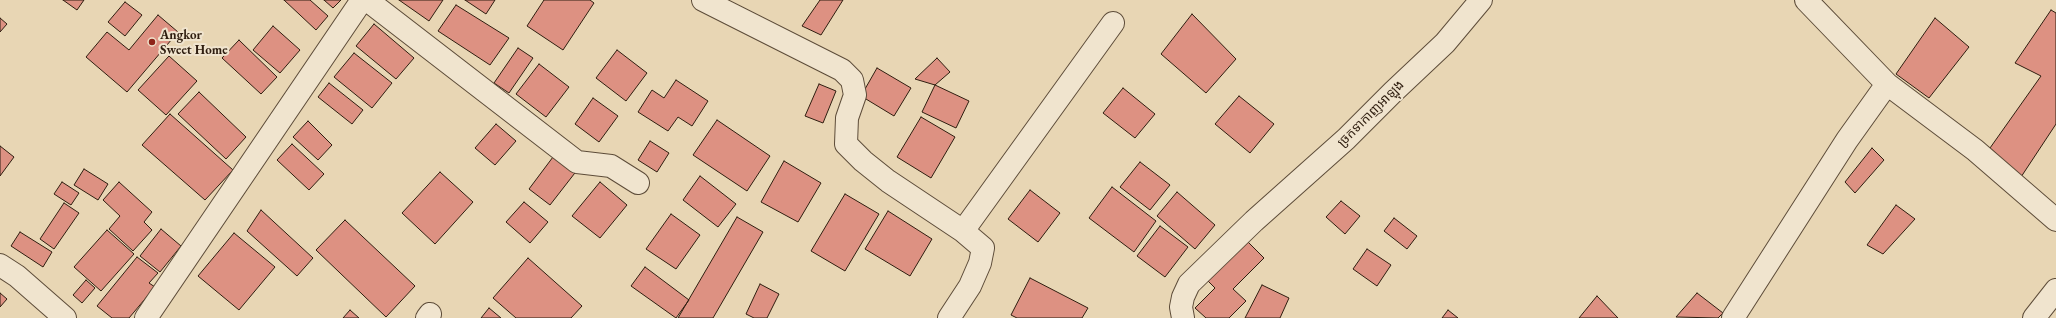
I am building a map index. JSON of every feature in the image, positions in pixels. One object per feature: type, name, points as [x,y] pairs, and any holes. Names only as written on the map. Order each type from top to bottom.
[{"type":"street","points":[[146,318],[362,0]]},
{"type":"street","points":[[367,0],[577,162],[611,166],[638,183]]},
{"type":"street","points":[[703,0],[842,70],[852,80],[856,96],[847,118],[846,144],[863,161],[888,181],[963,231],[983,248],[980,263],[970,286],[949,318]]},
{"type":"street","name":"ច្រកទាកាញអាឡុង","points":[[1183,318],[1181,307],[1183,297],[1189,284],[1254,221],[1346,139],[1445,43],[1481,0]]},
{"type":"street","points":[[1806,0],[1887,84],[1975,150],[2056,220]]},
{"type":"street","points":[[963,231],[1113,22]]},
{"type":"street","points":[[1733,318],[1851,134],[1887,84]]},
{"type":"street","points":[[0,265],[17,276],[65,318]]},
{"type":"street","points":[[2034,318],[2056,290]]},
{"type":"building","points":[[63,0],[84,0],[77,10]]},
{"type":"building","points":[[284,0],[310,0],[328,16],[316,30]]},
{"type":"building","points":[[324,0],[341,0],[333,8]]},
{"type":"building","points":[[399,0],[443,0],[429,21]]},
{"type":"building","points":[[465,0],[495,0],[486,14]]},
{"type":"building","points":[[544,0],[590,0],[594,3],[563,50],[527,26]]},
{"type":"building","points":[[820,0],[843,0],[821,35],[802,26]]},
{"type":"building","points":[[125,2],[142,15],[125,36],[108,22]]},
{"type":"building","points":[[456,5],[509,38],[490,65],[438,31]]},
{"type":"building","points":[[2051,10],[2056,13],[2056,124],[2021,177],[1990,148],[2041,76],[2015,63]]},
{"type":"building","points":[[1192,14],[1236,59],[1206,93],[1161,54]]},
{"type":"building","points":[[158,15],[178,32],[127,92],[86,57],[107,32],[129,50]]},
{"type":"building","points":[[0,18],[7,24],[0,32]]},
{"type":"building","points":[[1935,18],[1969,47],[1929,98],[1896,74]]},
{"type":"building","points":[[374,24],[414,58],[396,79],[356,46]]},
{"type":"building","points":[[273,26],[300,50],[280,73],[253,50]]},
{"type":"building","points":[[239,40],[277,77],[261,94],[222,58]]},
{"type":"building","points":[[518,48],[533,58],[509,93],[494,83]]},
{"type":"building","points":[[617,50],[647,73],[626,101],[596,78]]},
{"type":"building","points":[[354,53],[392,83],[372,108],[334,77]]},
{"type":"building","points":[[169,56],[197,81],[166,115],[138,90]]},
{"type":"building","points":[[937,58],[950,72],[935,85],[915,79]]},
{"type":"building","points":[[539,64],[569,87],[546,117],[516,94]]},
{"type":"building","points":[[877,68],[911,88],[894,116],[861,96]]},
{"type":"building","points":[[676,80],[708,101],[692,126],[678,117],[668,131],[638,112],[652,90],[664,98]]},
{"type":"building","points":[[329,83],[363,110],[352,124],[318,97]]},
{"type":"building","points":[[819,84],[836,91],[823,123],[805,116]]},
{"type":"building","points":[[935,85],[969,101],[956,128],[922,112]]},
{"type":"building","points":[[1123,88],[1155,114],[1135,138],[1103,113]]},
{"type":"building","points":[[199,92],[246,137],[226,159],[178,114]]},
{"type":"building","points":[[1239,96],[1274,124],[1250,153],[1215,124]]},
{"type":"building","points":[[593,98],[618,116],[599,142],[575,124]]},
{"type":"building","points":[[170,114],[233,170],[205,200],[142,145]]},
{"type":"building","points":[[921,117],[955,137],[931,178],[897,157]]},
{"type":"building","points":[[717,120],[770,156],[747,191],[693,155]]},
{"type":"building","points":[[308,121],[332,145],[318,160],[293,137]]},
{"type":"building","points":[[496,124],[516,141],[495,165],[475,148]]},
{"type":"building","points":[[650,141],[669,153],[657,172],[638,160]]},
{"type":"building","points":[[292,144],[324,174],[309,190],[277,160]]},
{"type":"building","points":[[0,146],[14,157],[0,176]]},
{"type":"building","points":[[1872,148],[1884,160],[1855,193],[1845,182]]},
{"type":"building","points":[[556,153],[578,169],[550,205],[529,189]]},
{"type":"building","points":[[784,161],[821,183],[798,222],[761,202]]},
{"type":"building","points":[[1140,162],[1170,185],[1150,210],[1120,187]]},
{"type":"building","points":[[84,169],[108,184],[98,200],[74,185]]},
{"type":"building","points":[[440,172],[473,202],[435,244],[402,213]]},
{"type":"building","points":[[700,176],[736,204],[718,227],[683,200]]},
{"type":"building","points":[[62,182],[79,193],[71,205],[54,194]]},
{"type":"building","points":[[119,182],[152,212],[144,222],[152,230],[133,251],[109,229],[120,216],[103,200]]},
{"type":"building","points":[[600,182],[627,205],[600,238],[572,216]]},
{"type":"building","points":[[1112,187],[1156,221],[1134,252],[1089,218]]},
{"type":"building","points":[[1030,190],[1060,213],[1038,242],[1008,219]]},
{"type":"building","points":[[1177,192],[1215,225],[1195,249],[1157,216]]},
{"type":"building","points":[[845,194],[879,214],[845,271],[811,251]]},
{"type":"building","points":[[1341,201],[1360,216],[1345,234],[1326,217]]},
{"type":"building","points":[[524,202],[548,222],[530,243],[506,222]]},
{"type":"building","points":[[64,203],[79,213],[54,249],[40,239]]},
{"type":"building","points":[[1896,205],[1915,219],[1883,254],[1867,245]]},
{"type":"building","points":[[261,210],[313,258],[297,276],[247,231]]},
{"type":"building","points":[[888,211],[932,239],[910,276],[865,249]]},
{"type":"building","points":[[671,214],[700,235],[676,269],[646,249]]},
{"type":"building","points":[[737,217],[763,232],[713,318],[678,318]]},
{"type":"building","points":[[1394,218],[1417,236],[1407,249],[1384,231]]},
{"type":"building","points":[[345,220],[415,286],[386,317],[316,250]]},
{"type":"building","points":[[1160,226],[1188,247],[1165,277],[1137,256]]},
{"type":"building","points":[[161,229],[181,246],[160,272],[140,256]]},
{"type":"building","points":[[107,230],[134,254],[101,291],[74,267]]},
{"type":"building","points":[[20,232],[52,252],[43,267],[11,246]]},
{"type":"building","points":[[234,233],[275,267],[239,310],[198,276]]},
{"type":"building","points":[[1246,240],[1264,258],[1233,289],[1246,301],[1229,318],[1206,318],[1195,308],[1215,288],[1207,280]]},
{"type":"building","points":[[1367,249],[1391,265],[1377,286],[1353,269]]},
{"type":"building","points":[[137,257],[158,273],[149,283],[155,287],[129,318],[112,318],[97,306]]},
{"type":"building","points":[[528,258],[582,306],[571,318],[516,318],[493,298]]},
{"type":"building","points":[[645,267],[689,300],[676,318],[631,286]]},
{"type":"building","points":[[1030,278],[1088,308],[1082,318],[1017,318],[1011,315]]},
{"type":"building","points":[[86,280],[95,288],[82,303],[73,295]]},
{"type":"building","points":[[760,284],[779,294],[767,318],[754,318],[746,314]]},
{"type":"building","points":[[1262,285],[1289,298],[1280,318],[1245,318]]},
{"type":"building","points":[[0,293],[7,299],[0,307]]},
{"type":"building","points":[[1697,293],[1723,313],[1718,318],[1676,317]]},
{"type":"building","points":[[1597,296],[1618,318],[1579,318]]},
{"type":"building","points":[[489,308],[501,318],[481,318]]},
{"type":"building","points":[[350,310],[359,318],[343,318]]},
{"type":"building","points":[[1448,310],[1458,318],[1442,318]]},
{"type":"place","name":"Angkor Sweet Home","points":[[152,42]]}]
